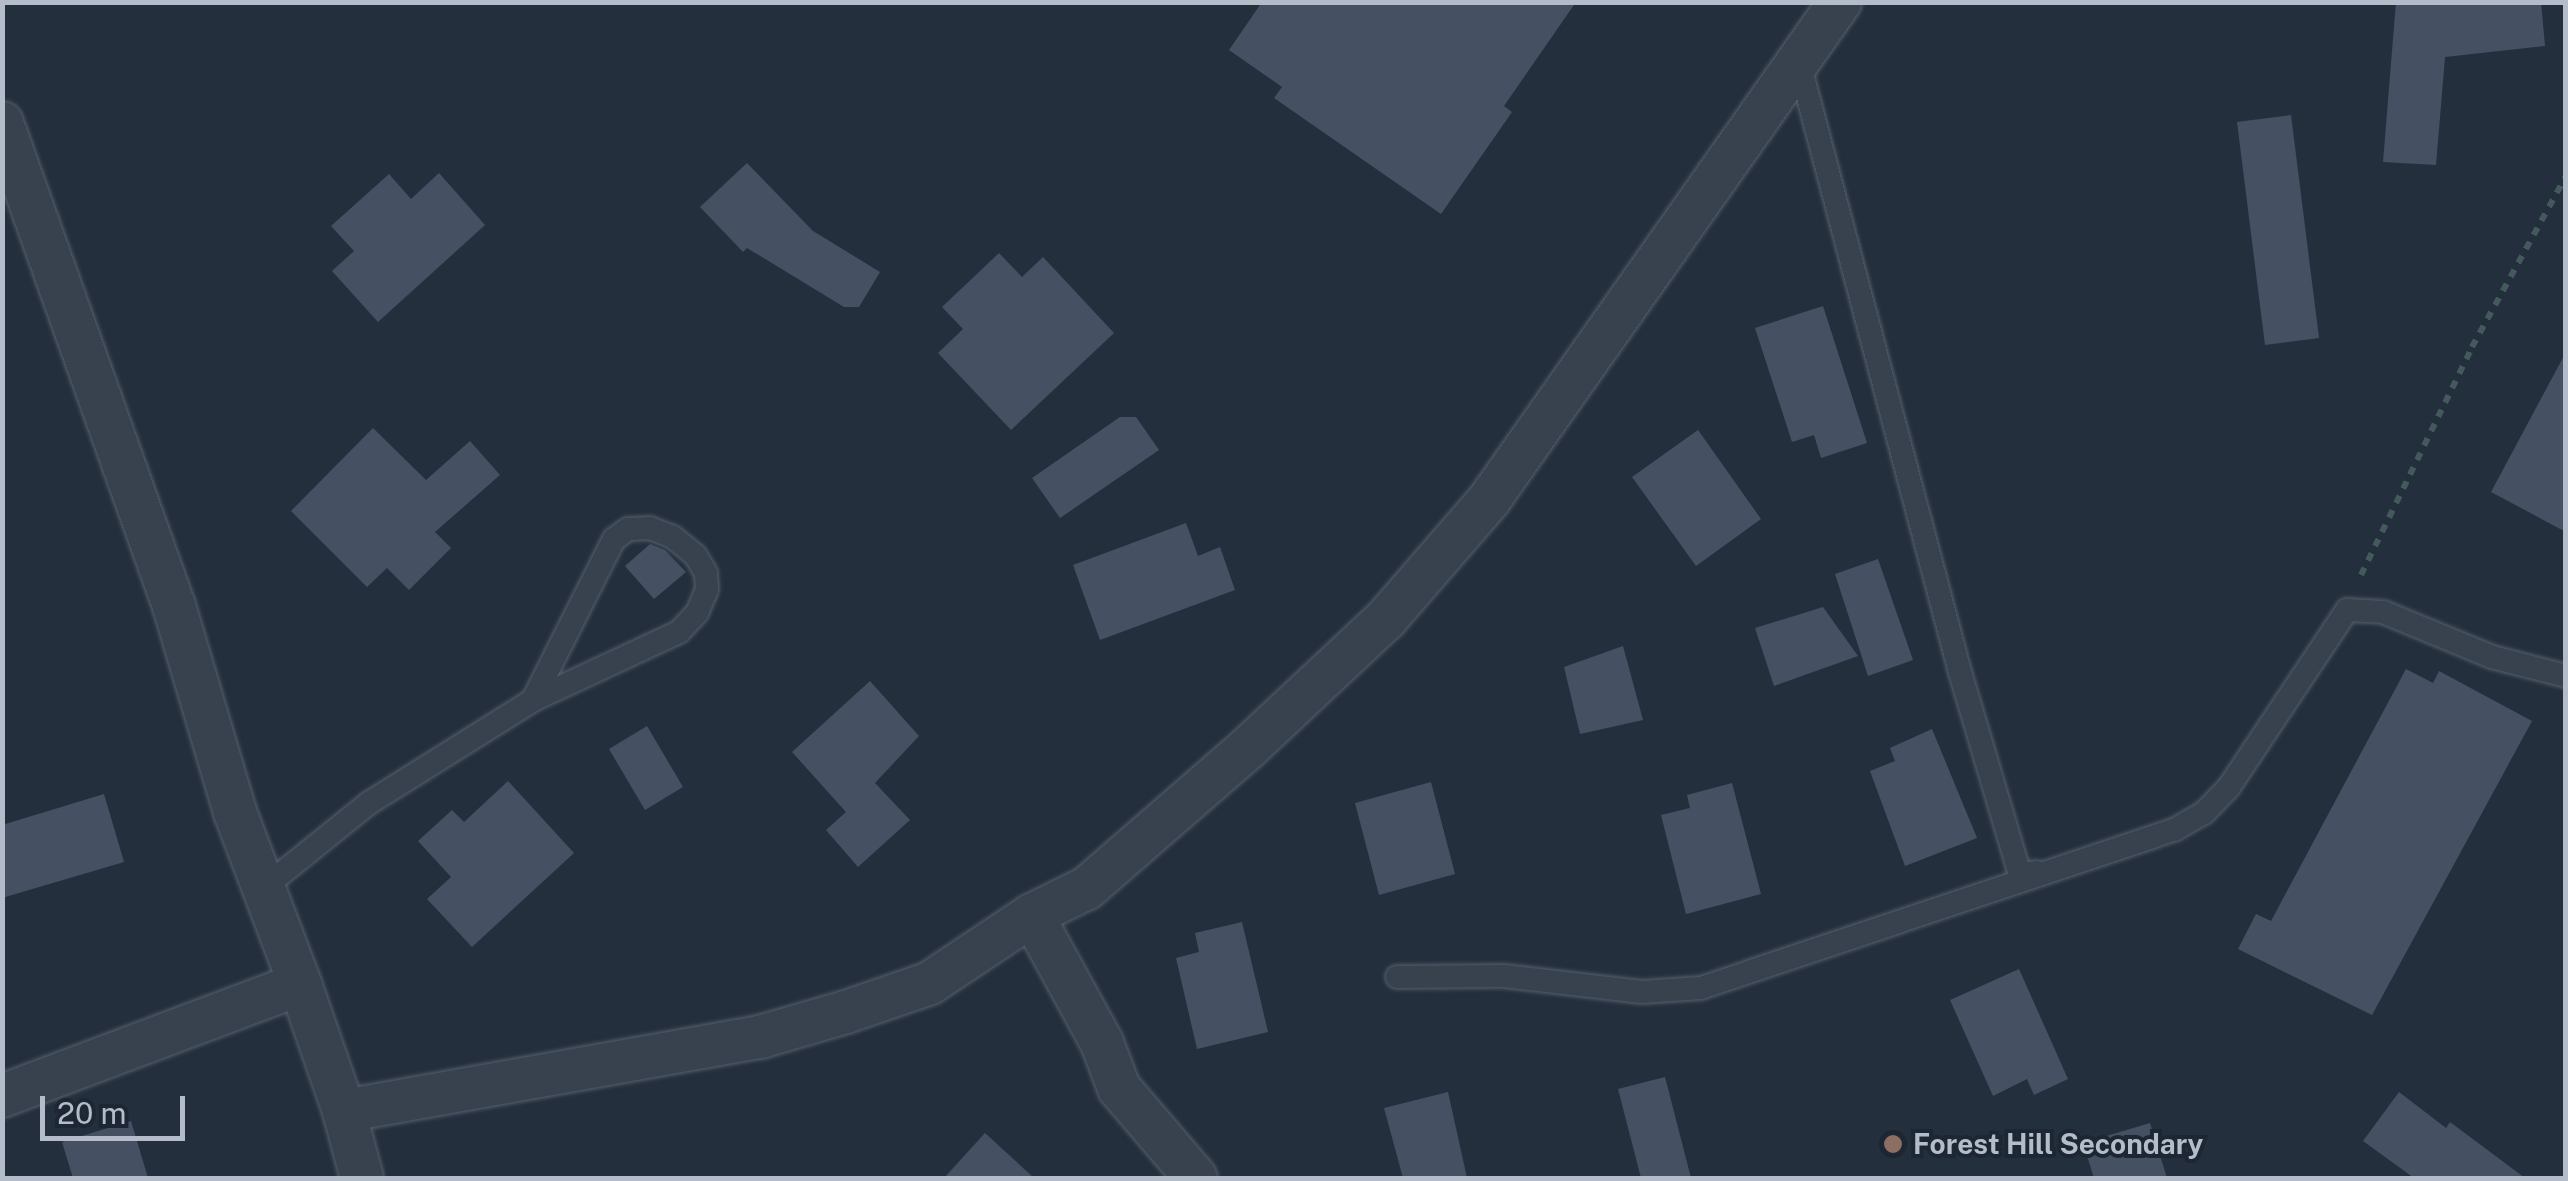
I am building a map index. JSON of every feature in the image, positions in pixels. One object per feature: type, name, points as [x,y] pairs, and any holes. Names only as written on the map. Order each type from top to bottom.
[{"type":"street","points":[[344,1111],[760,1037],[930,983],[1032,915],[1087,888],[1248,748],[1386,619],[1489,500],[1840,2]]},
{"type":"street","points":[[2,124],[174,606],[235,812],[266,886],[344,1111],[362,1178]]},
{"type":"street","points":[[1032,915],[1102,1044],[1119,1088],[1196,1178]]},
{"type":"street","points":[[2,1096],[300,984]]},
{"type":"lane","points":[[1798,59],[1960,672],[2020,874],[2049,870]]},
{"type":"lane","points":[[266,886],[369,802],[533,700],[667,641],[692,620],[705,597],[707,580],[687,547],[659,530],[638,526],[614,539],[533,700]]},
{"type":"lane","points":[[1397,977],[1504,976],[1642,992],[1701,988],[2174,830],[2204,813],[2229,787],[2347,610],[2383,612],[2492,657],[2566,676]]},
{"type":"path","points":[[2347,610],[2375,542],[2472,347],[2566,176]]},
{"type":"building","points":[[1262,2],[1576,2],[1504,106],[1512,112],[1441,214],[1274,98],[1282,87],[1229,50]]},
{"type":"building","points":[[2396,2],[2541,2],[2545,46],[2445,57],[2436,165],[2383,162]]},
{"type":"building","points":[[2291,115],[2319,338],[2265,345],[2237,122]]},
{"type":"building","points":[[747,163],[813,231],[880,272],[859,307],[844,307],[747,248],[743,252],[700,207]]},
{"type":"building","points":[[439,173],[485,225],[378,322],[332,271],[354,251],[331,226],[389,174],[411,199]]},
{"type":"building","points":[[999,253],[1022,277],[1043,257],[1114,333],[1011,430],[938,353],[963,329],[942,307]]},
{"type":"building","points":[[1823,306],[1867,443],[1821,458],[1814,435],[1792,442],[1755,328]]},
{"type":"building","points":[[2566,352],[2566,532],[2491,492]]},
{"type":"building","points":[[1120,417],[1136,417],[1159,450],[1060,518],[1032,478]]},
{"type":"building","points":[[373,428],[426,480],[470,441],[500,475],[435,532],[451,548],[409,590],[387,568],[367,587],[291,511]]},
{"type":"building","points":[[1698,430],[1761,519],[1696,566],[1632,477]]},
{"type":"building","points":[[1186,523],[1198,556],[1220,547],[1235,590],[1100,640],[1073,565]]},
{"type":"building","points":[[650,544],[665,550],[686,572],[654,599],[625,566]]},
{"type":"building","points":[[1878,559],[1913,660],[1868,676],[1835,574]]},
{"type":"building","points":[[1823,607],[1858,656],[1774,686],[1755,628]]},
{"type":"building","points":[[1623,646],[1643,720],[1580,734],[1564,667]]},
{"type":"building","points":[[2406,669],[2433,683],[2439,671],[2532,721],[2372,1015],[2238,949],[2256,914],[2271,921]]},
{"type":"building","points":[[870,681],[919,736],[875,783],[910,820],[858,867],[826,830],[846,812],[792,752]]},
{"type":"building","points":[[647,726],[683,787],[645,810],[609,749]]},
{"type":"building","points":[[1932,729],[1977,838],[1905,866],[1870,771],[1895,761],[1890,748]]},
{"type":"building","points":[[508,781],[574,853],[472,947],[427,899],[451,877],[418,841],[452,810],[464,822]]},
{"type":"building","points":[[1431,782],[1455,874],[1379,895],[1355,803]]},
{"type":"building","points":[[1732,783],[1761,894],[1686,914],[1661,815],[1690,808],[1687,795]]},
{"type":"building","points":[[104,794],[124,862],[2,898],[2,825]]},
{"type":"building","points":[[1242,922],[1268,1032],[1197,1049],[1176,958],[1199,952],[1195,933]]},
{"type":"building","points":[[2019,969],[2068,1079],[2034,1095],[2027,1079],[1993,1096],[1950,1000]]},
{"type":"building","points":[[1665,1077],[1691,1178],[1641,1178],[1618,1089]]},
{"type":"building","points":[[1448,1092],[1467,1178],[1403,1178],[1384,1108]]},
{"type":"building","points":[[2399,1092],[2446,1128],[2450,1122],[2525,1178],[2414,1178],[2363,1141]]},
{"type":"building","points":[[131,1121],[148,1178],[73,1178],[62,1142]]},
{"type":"building","points":[[2150,1123],[2167,1178],[2094,1178],[2083,1143]]},
{"type":"building","points":[[985,1133],[1034,1178],[944,1178]]},
{"type":"place","name":"Forest Hill Secondary","points":[[1893,1144]]}]
